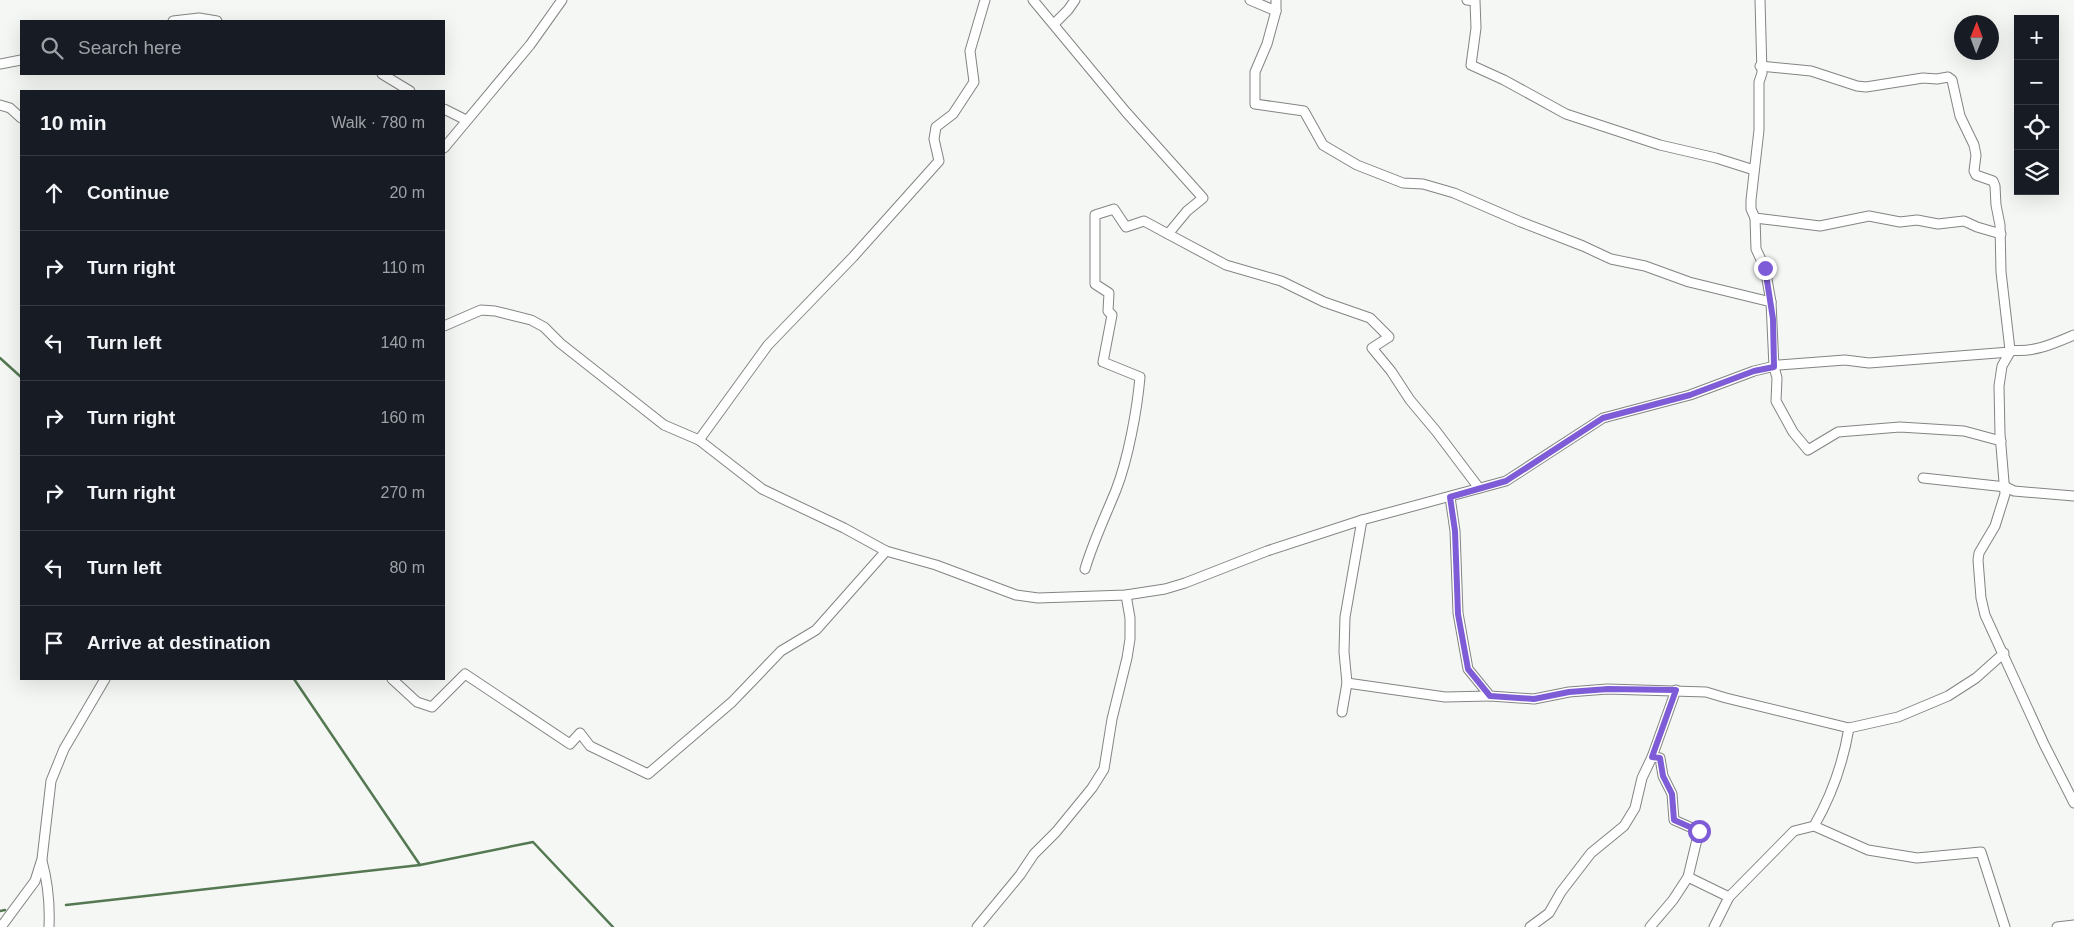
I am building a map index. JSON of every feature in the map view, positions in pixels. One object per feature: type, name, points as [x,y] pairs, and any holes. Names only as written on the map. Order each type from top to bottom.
[{"type":"street","points":[[445,147],[530,45],[562,0]]},
{"type":"street","points":[[700,440],[768,345],[854,257],[939,161],[934,139],[936,127],[953,114],[974,82],[970,51],[985,0]]},
{"type":"street","points":[[1033,0],[1126,112],[1203,198],[1187,211],[1168,234]]},
{"type":"street","points":[[1054,24],[1075,0]]},
{"type":"street","points":[[1250,0],[1276,11]]},
{"type":"street","points":[[1276,0],[1276,11],[1267,44],[1255,72],[1255,104],[1304,111],[1323,145],[1357,165],[1403,183],[1423,184],[1454,193],[1611,259],[1645,266],[1689,282],[1771,302]]},
{"type":"street","points":[[1467,0],[1476,0],[1476,28],[1471,65],[1504,80],[1566,114],[1660,145],[1716,158],[1754,170]]},
{"type":"street","points":[[1760,0],[1760,66],[1762,73],[1759,82],[1759,130],[1751,208],[1755,218],[1756,249],[1765,268],[1771,302],[1774,367],[1777,378],[1776,401],[1793,432],[1808,450],[1838,432],[1900,426],[1964,431],[2001,441]]},
{"type":"street","points":[[182,20],[199,18],[211,20]]},
{"type":"street","points":[[0,64],[20,60]]},
{"type":"street","points":[[1760,66],[1811,71],[1857,86],[1866,87],[1923,78],[1937,79],[1948,77],[1952,80],[1960,116],[1974,145],[1976,155],[1974,171],[1976,175],[1993,181],[1996,186],[1996,204],[2001,234],[2001,272],[2010,351],[2002,366],[1999,386],[2001,441],[2006,487],[1995,526],[1979,552],[1981,598],[1985,615],[2044,744],[2074,803]]},
{"type":"street","points":[[384,75],[408,90]]},
{"type":"street","points":[[0,106],[10,108],[20,117]]},
{"type":"street","points":[[445,110],[466,120]]},
{"type":"street","points":[[1085,569],[1092,545],[1116,489],[1127,455],[1140,377],[1104,362],[1112,315],[1108,311],[1110,293],[1095,284],[1095,215],[1114,208],[1126,227],[1144,221],[1226,265],[1281,281],[1324,302],[1370,318],[1390,336],[1372,348],[1479,488]]},
{"type":"street","points":[[1755,218],[1820,226],[1869,216],[1900,222],[1917,220],[1938,224],[1964,221],[2001,234]]},
{"type":"street","points":[[445,326],[481,310],[495,311],[531,320],[544,327],[560,344],[664,425],[700,440],[762,490],[844,528],[886,551],[936,565],[1016,595],[1038,598],[1126,595],[1185,584],[1267,551],[1362,520],[1506,481],[1603,418],[1690,395],[1754,371],[1774,367],[1845,360],[1869,363],[2010,351],[2022,352],[2042,348],[2074,334]]},
{"type":"street","points":[[1923,478],[2006,487],[2014,491],[2074,496]]},
{"type":"street","points":[[1450,497],[1455,531],[1458,614],[1468,669],[1490,696]]},
{"type":"street","points":[[1342,712],[1347,683],[1344,652],[1346,617],[1362,520]]},
{"type":"street","points":[[393,680],[417,702],[432,707],[465,674],[570,744],[580,732],[590,746],[648,774],[732,702],[781,651],[816,630],[886,551]]},
{"type":"street","points":[[977,927],[1020,875],[1034,854],[1092,788],[1104,769],[1112,719],[1128,648],[1130,618],[1126,595]]},
{"type":"street","points":[[1347,683],[1445,697],[1490,696],[1534,699],[1569,692],[1608,689],[1706,692],[1849,728],[1898,717],[1948,696],[1976,678],[2004,653]]},
{"type":"street","points":[[1,927],[36,881],[42,859],[51,781],[64,750],[104,680]]},
{"type":"street","points":[[1530,927],[1549,913],[1561,892],[1590,853],[1624,826],[1635,808],[1642,778],[1652,757],[1676,690]]},
{"type":"street","points":[[1814,826],[1826,805],[1844,758],[1849,728]]},
{"type":"street","points":[[1650,927],[1688,877],[1699,831],[1674,820],[1672,794],[1663,776],[1660,758],[1652,757]]},
{"type":"street","points":[[1714,927],[1729,897],[1794,832],[1814,826],[1868,850],[1917,858],[1981,852],[2005,927]]},
{"type":"street","points":[[42,859],[50,903],[49,927]]},
{"type":"street","points":[[1688,877],[1729,897]]},
{"type":"street","points":[[2057,927],[2074,925]]},
{"type":"waterway","points":[[0,358],[20,376]]},
{"type":"waterway","points":[[295,680],[420,865]]},
{"type":"waterway","points":[[66,905],[420,865],[533,842],[613,927]]},
{"type":"waterway","points":[[0,911],[5,910]]},
{"type":"route","points":[[1699,831],[1674,820],[1672,794],[1663,776],[1660,758],[1652,757],[1676,690],[1608,689],[1569,692],[1534,699],[1490,696],[1468,669],[1458,614],[1455,531],[1450,497],[1506,481],[1603,418],[1690,395],[1754,371],[1774,367],[1773,319],[1765,268]]}]
